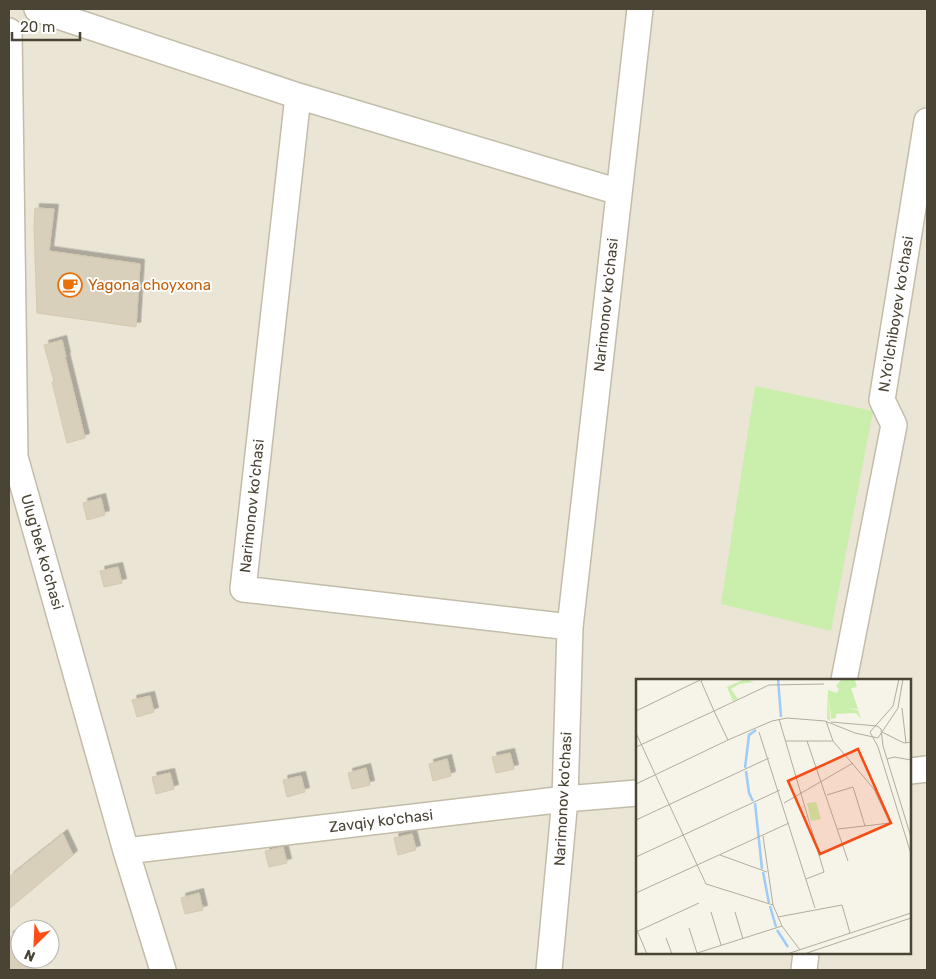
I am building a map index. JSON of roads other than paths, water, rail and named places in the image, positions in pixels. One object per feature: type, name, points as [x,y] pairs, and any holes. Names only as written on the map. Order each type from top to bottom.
[{"type":"street","points":[[37,9],[298,96],[619,192]]},
{"type":"street","name":"Narimonov ko'chasi","points":[[550,970],[565,799],[570,627],[640,9]]},
{"type":"street","name":"Ulug'bek ko'chasi","points":[[9,31],[15,457],[126,851],[163,970]]},
{"type":"street","name":"Narimonov ko'chasi","points":[[298,96],[243,589],[570,627]]},
{"type":"street","name":"N.Yo'lchiboyev ko'chasi","points":[[844,679],[894,425],[882,400],[927,121]]},
{"type":"street","points":[[911,771],[927,769]]},
{"type":"street","name":"Zavqiy ko'chasi","points":[[126,851],[565,799],[636,793]]},
{"type":"street","points":[[804,970],[806,954]]},
{"type":"place","name":"Yagona choyxona","points":[[70,285]]}]
